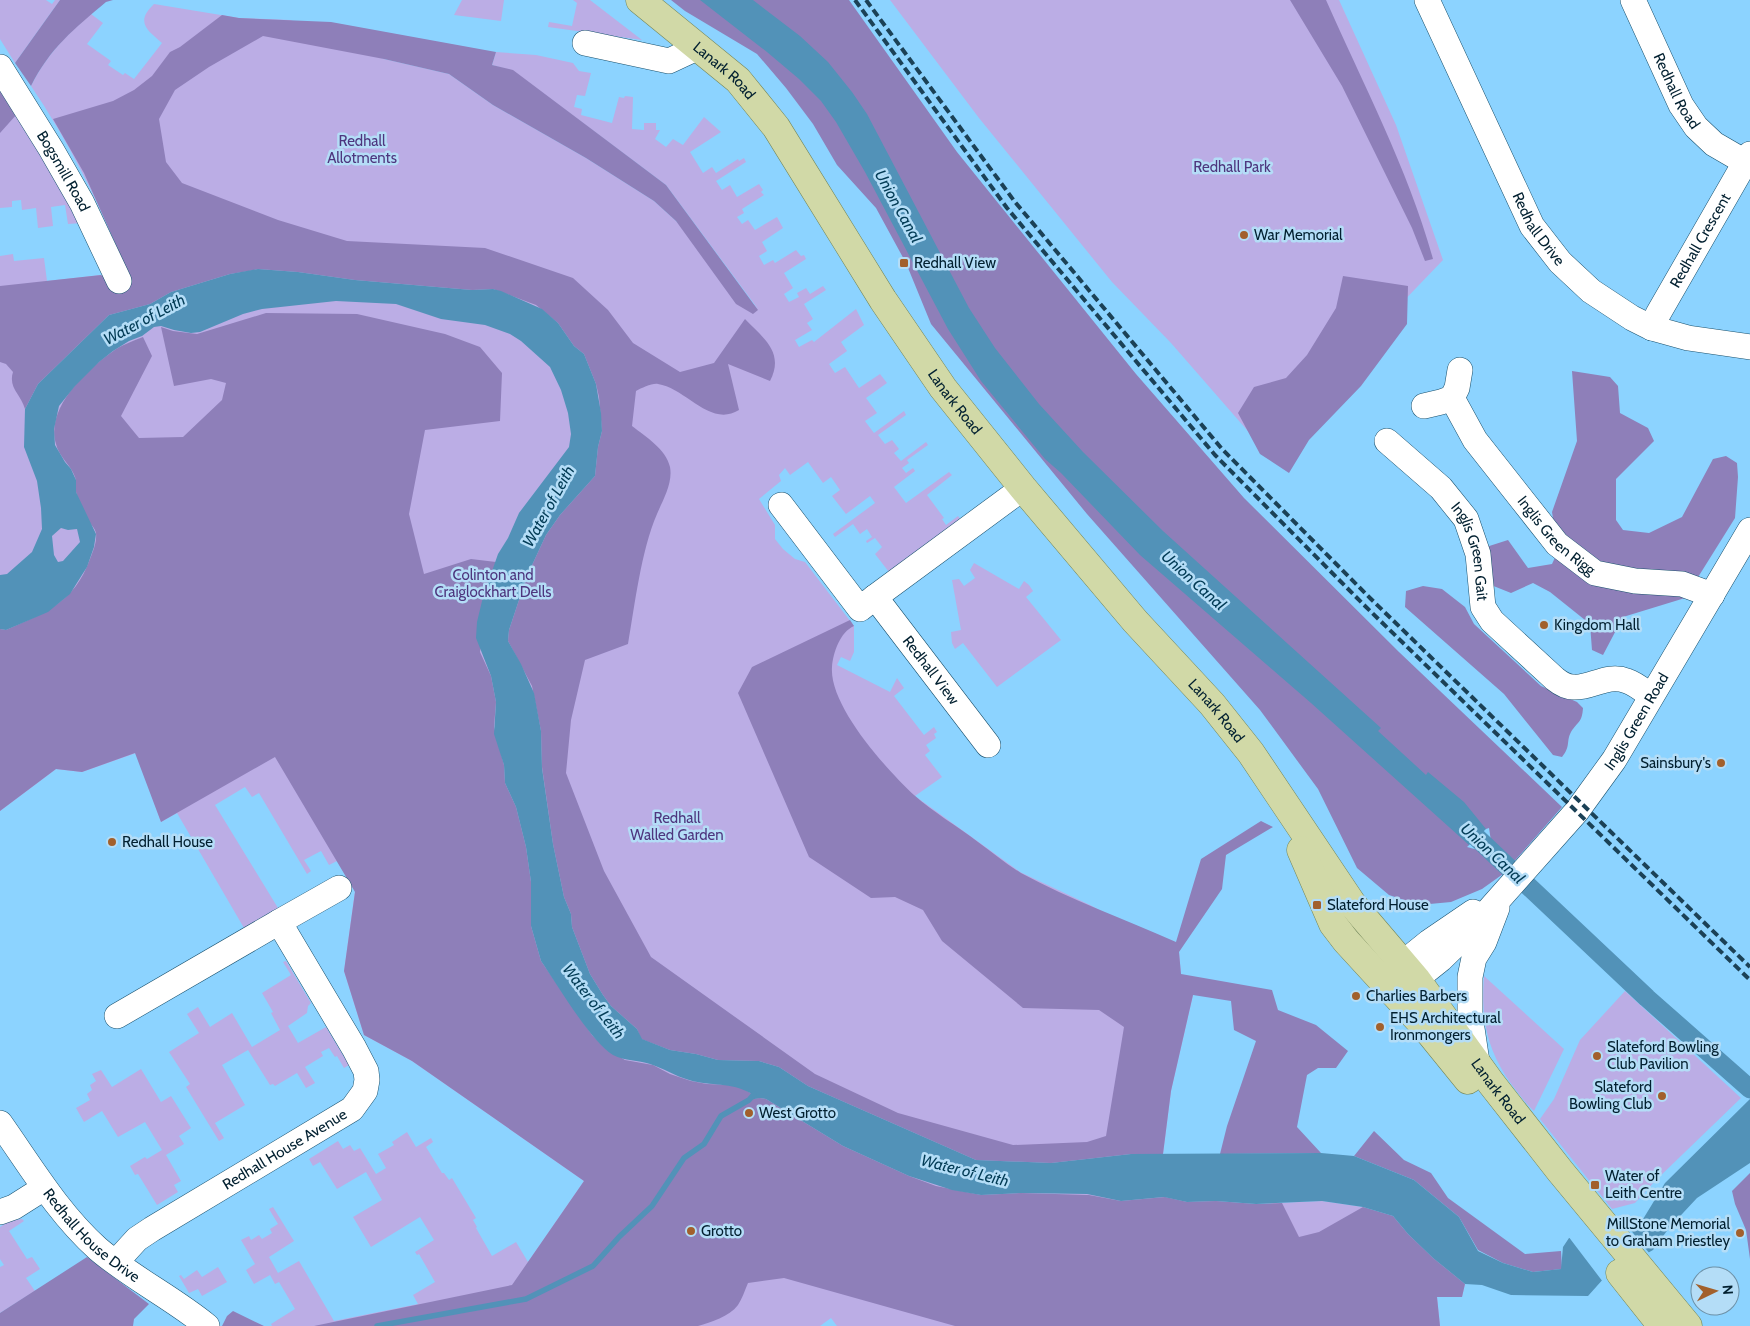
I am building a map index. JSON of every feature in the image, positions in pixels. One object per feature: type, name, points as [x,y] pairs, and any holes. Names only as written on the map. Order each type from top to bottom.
[{"type":"main road","name":"Lanark Road","points":[[640,0],[738,80],[776,127],[883,300],[943,388],[1023,488],[1136,621],[1212,704],[1251,753],[1353,905],[1450,1056],[1512,1139],[1589,1219]]},
{"type":"main road","name":"Lanark Road","points":[[1400,980],[1477,1062],[1526,1127],[1589,1219],[1631,1271],[1688,1326]]},
{"type":"main road","name":"Lanark Road","points":[[1631,1271],[1662,1326]]},
{"type":"street","name":"Redhall Drive","points":[[1427,0],[1532,226],[1560,262],[1591,291],[1632,318],[1652,328],[1688,338],[1750,347]]},
{"type":"street","name":"Redhall Road","points":[[1633,0],[1681,105],[1696,127],[1714,144],[1748,158]]},
{"type":"street","points":[[585,43],[669,61],[699,47]]},
{"type":"street","name":"Bogsmill Road","points":[[0,67],[51,148],[82,203],[119,281]]},
{"type":"street","name":"Redhall Crescent","points":[[1652,328],[1667,298],[1748,158]]},
{"type":"street","points":[[1424,406],[1452,398],[1457,388],[1460,370]]},
{"type":"street","name":"Inglis Green Rigg","points":[[1452,398],[1476,440],[1552,537],[1587,567],[1595,573],[1635,581],[1682,584],[1712,595]]},
{"type":"street","name":"Inglis Green Gait","points":[[1387,441],[1442,488],[1466,519],[1478,554],[1483,607],[1492,621],[1564,685],[1574,688],[1601,680],[1616,679],[1627,681],[1651,696]]},
{"type":"street","points":[[781,505],[792,532],[860,609],[1023,488]]},
{"type":"street","name":"Inglis Green Road","points":[[1400,980],[1455,923],[1501,896],[1576,811],[1614,760],[1750,530]]},
{"type":"street","name":"Redhall View","points":[[875,597],[988,745]]},
{"type":"street","points":[[117,1016],[136,995],[279,922],[339,888]]},
{"type":"street","name":"Inglis Green Road","points":[[1477,1062],[1470,1016],[1470,977],[1474,958],[1484,942],[1501,896]]},
{"type":"street","name":"Redhall House Avenue","points":[[116,1262],[137,1239],[152,1229],[352,1109],[365,1090],[366,1071],[358,1055],[279,922]]},
{"type":"street","name":"Redhall House Drive","points":[[0,1123],[44,1188],[74,1225],[116,1262],[207,1326]]},
{"type":"street","points":[[0,1212],[14,1207],[44,1188]]},
{"type":"green space","points":[[0,0],[46,0],[52,4],[55,0],[60,0],[15,63],[0,39]]},
{"type":"green space","points":[[462,0],[504,0],[501,21],[454,15]]},
{"type":"green space","points":[[573,0],[590,0],[642,40],[548,27],[549,22],[572,26],[577,3]]},
{"type":"green space","name":"Redhall Park","points":[[890,0],[1339,0],[1396,125],[1443,260],[1369,337],[1260,445],[1171,343],[1112,282],[979,118]]},
{"type":"green space","name":"Colinton and Craiglockhart Dells","points":[[154,4],[239,18],[290,20],[384,59],[449,74],[493,105],[586,158],[654,201],[676,221],[758,309],[666,185],[513,71],[492,65],[496,52],[536,55],[573,63],[579,71],[591,73],[585,96],[577,95],[574,107],[582,109],[581,115],[612,123],[619,97],[633,97],[632,129],[644,130],[644,123],[656,123],[656,130],[660,130],[655,139],[666,147],[673,139],[683,145],[704,117],[721,132],[690,152],[703,173],[712,167],[716,173],[738,159],[739,161],[744,158],[746,162],[716,181],[722,190],[730,185],[737,197],[759,184],[763,190],[761,192],[764,195],[742,209],[744,213],[737,217],[742,224],[748,220],[755,230],[777,217],[783,228],[762,242],[767,251],[759,256],[764,265],[773,260],[775,263],[796,250],[801,256],[804,255],[806,259],[784,273],[793,288],[784,294],[789,302],[799,297],[797,293],[806,288],[810,294],[823,286],[826,290],[804,304],[813,319],[807,323],[812,330],[795,340],[799,347],[812,340],[814,342],[856,309],[864,325],[841,342],[847,351],[829,364],[835,373],[845,367],[859,388],[880,374],[887,383],[866,398],[877,413],[865,421],[874,433],[904,411],[906,415],[878,435],[885,444],[892,440],[899,449],[894,453],[901,461],[926,442],[928,445],[907,460],[909,463],[902,468],[906,473],[913,468],[915,471],[894,487],[906,503],[949,472],[952,475],[927,495],[944,518],[942,519],[946,525],[958,516],[961,520],[889,572],[875,554],[882,547],[875,538],[867,543],[866,541],[872,537],[867,529],[860,534],[853,524],[835,537],[833,534],[875,503],[870,496],[846,514],[832,496],[840,490],[831,477],[823,483],[808,462],[790,475],[785,468],[779,475],[781,481],[759,499],[775,525],[775,539],[795,559],[805,562],[854,626],[854,652],[850,661],[841,657],[837,665],[890,692],[897,678],[904,688],[894,696],[924,735],[934,727],[937,732],[934,734],[936,738],[926,745],[930,751],[925,755],[942,777],[915,796],[1020,872],[1090,905],[1179,952],[1181,975],[1193,995],[1171,1091],[1163,1154],[1164,1197],[1256,1204],[1322,1201],[1363,1207],[1393,1216],[1408,1234],[1465,1284],[1462,1297],[1437,1297],[1440,1326],[837,1326],[831,1318],[820,1326],[272,1326],[271,1324],[295,1309],[279,1282],[275,1284],[270,1275],[254,1284],[246,1270],[255,1264],[241,1240],[249,1236],[251,1240],[259,1235],[262,1239],[272,1233],[270,1229],[278,1224],[269,1209],[273,1207],[294,1241],[269,1257],[278,1273],[299,1261],[334,1321],[418,1304],[413,1295],[435,1282],[419,1254],[417,1255],[415,1252],[434,1240],[420,1217],[371,1247],[353,1217],[382,1200],[366,1172],[337,1189],[320,1162],[313,1166],[309,1159],[338,1141],[343,1149],[350,1145],[354,1151],[360,1148],[376,1174],[386,1168],[378,1154],[394,1145],[392,1142],[407,1132],[416,1147],[431,1138],[433,1142],[426,1147],[442,1173],[449,1180],[452,1178],[476,1218],[473,1220],[476,1228],[492,1256],[516,1242],[528,1262],[584,1181],[412,1061],[364,1035],[344,971],[355,891],[337,861],[329,865],[321,851],[304,860],[311,871],[307,874],[259,793],[252,797],[245,787],[215,805],[278,908],[244,928],[177,813],[161,822],[136,753],[82,772],[56,769],[0,811],[0,256],[13,254],[14,261],[44,258],[47,281],[101,275],[105,278],[124,263],[82,172],[31,86],[43,65],[57,47],[91,14],[103,23],[87,44],[111,61],[108,65],[123,75],[125,73],[134,79],[162,43],[148,30],[144,21],[148,10]]},
{"type":"green space","points":[[0,90],[17,114],[82,223],[68,224],[65,205],[51,207],[53,226],[38,228],[36,208],[22,210],[21,200],[12,201],[12,207],[0,208]]},
{"type":"green space","points":[[974,563],[1019,589],[1024,581],[1029,585],[1033,591],[1026,597],[1061,640],[997,687],[963,643],[955,649],[952,643],[951,632],[961,630],[952,580],[959,579],[964,586],[975,578],[970,570]]},
{"type":"green space","points":[[286,961],[311,1003],[308,1006],[307,1013],[288,1026],[298,1043],[326,1027],[349,1065],[344,1068],[337,1056],[335,1057],[329,1048],[321,1052],[323,1056],[305,1067],[315,1083],[306,1088],[297,1073],[275,1086],[273,1084],[270,1085],[248,1050],[222,1065],[245,1105],[215,1123],[224,1138],[219,1141],[186,1087],[190,1084],[169,1052],[199,1033],[187,1014],[198,1007],[210,1027],[232,1013],[252,1047],[280,1030],[271,1013],[273,1012],[262,993],[291,975],[283,962]]},
{"type":"green space","points":[[1484,976],[1564,1049],[1534,1111],[1503,1072],[1491,1046],[1483,1006]]},
{"type":"green space","points":[[1625,991],[1741,1098],[1655,1181],[1635,1203],[1612,1209],[1540,1119],[1554,1099],[1580,1040]]},
{"type":"green space","points":[[141,1069],[161,1102],[171,1096],[191,1128],[179,1136],[184,1144],[166,1155],[181,1181],[174,1185],[178,1192],[157,1205],[138,1174],[135,1175],[130,1166],[162,1150],[145,1122],[118,1137],[102,1111],[84,1122],[76,1108],[90,1100],[87,1094],[92,1090],[90,1085],[96,1081],[92,1074],[101,1070],[112,1087]]},
{"type":"green space","points":[[22,1219],[24,1221],[9,1231],[27,1259],[32,1257],[40,1269],[26,1278],[35,1291],[0,1313],[0,1267],[4,1265],[0,1259],[0,1227],[9,1221]]},
{"type":"green space","points":[[218,1267],[227,1282],[202,1296],[198,1289],[189,1293],[179,1276],[181,1275],[184,1279],[197,1270],[202,1277]]},
{"type":"shaded area","points":[[60,0],[113,0],[106,2],[64,40],[46,61],[31,86],[15,63]]},
{"type":"shaded area","points":[[671,0],[849,0],[957,152],[1136,374],[1244,498],[1399,652],[1562,807],[1503,874],[1482,889],[1451,902],[1419,905],[1389,895],[1357,868],[1318,789],[1260,710],[1087,514],[931,324],[906,263],[876,208],[837,165],[813,124],[786,88],[757,54],[685,11]]},
{"type":"shaded area","points":[[1290,0],[1326,0],[1398,161],[1423,226],[1433,259],[1425,261],[1412,228],[1342,86]]},
{"type":"shaded area","points":[[222,15],[239,18],[331,22],[496,52],[492,65],[513,70],[666,185],[758,310],[753,314],[736,304],[676,221],[654,201],[586,158],[493,105],[449,74],[384,59],[263,36],[209,67],[175,90],[159,119],[166,162],[182,183],[278,220],[347,241],[485,248],[573,278],[608,310],[633,343],[680,372],[714,363],[745,319],[770,346],[775,362],[770,381],[728,364],[739,410],[728,414],[708,411],[678,392],[658,384],[636,391],[632,426],[660,449],[670,467],[670,479],[647,544],[639,578],[628,644],[585,660],[571,720],[566,773],[604,871],[651,957],[815,1074],[898,1113],[1013,1145],[1087,1142],[1106,1136],[1124,1027],[1099,1010],[1023,1008],[942,941],[923,910],[895,897],[871,898],[809,857],[738,693],[752,667],[850,620],[854,626],[841,638],[832,667],[834,683],[840,700],[862,736],[889,770],[921,801],[1010,866],[1039,883],[1176,942],[1201,859],[1261,821],[1273,827],[1226,855],[1222,889],[1179,952],[1181,974],[1272,990],[1278,1010],[1316,1025],[1348,1051],[1336,1068],[1318,1068],[1307,1075],[1297,1127],[1321,1153],[1220,1154],[1227,1126],[1256,1041],[1234,1030],[1231,1001],[1193,995],[1171,1091],[1163,1154],[1131,1154],[1051,1163],[976,1160],[808,1086],[779,1067],[759,1061],[718,1060],[670,1050],[641,1039],[637,1029],[611,1006],[590,974],[572,927],[571,914],[564,897],[553,844],[542,767],[541,731],[532,686],[508,641],[509,630],[527,576],[546,535],[560,515],[595,476],[602,431],[596,384],[584,354],[574,346],[558,323],[536,305],[493,289],[472,290],[258,269],[230,274],[171,292],[150,304],[109,315],[38,384],[25,409],[12,382],[13,372],[6,364],[0,362],[0,286],[101,275],[105,278],[124,263],[84,173],[53,119],[113,101],[134,90],[152,76],[170,52],[180,47]]},
{"type":"shaded area","points":[[0,90],[17,114],[0,133]]},
{"type":"shaded area","points":[[1343,276],[1408,286],[1407,324],[1361,386],[1309,440],[1289,473],[1260,454],[1238,413],[1254,387],[1286,378],[1307,355],[1336,308]]},
{"type":"shaded area","points":[[266,313],[357,314],[445,334],[480,347],[502,373],[500,421],[425,430],[409,514],[424,574],[471,559],[496,562],[492,574],[480,652],[491,676],[496,702],[494,727],[504,765],[505,783],[516,807],[526,847],[531,882],[531,926],[541,961],[592,1035],[606,1049],[625,1060],[653,1065],[670,1074],[691,1081],[741,1087],[752,1094],[750,1099],[766,1099],[843,1146],[936,1186],[981,1195],[1021,1193],[1089,1195],[1121,1201],[1165,1197],[1187,1202],[1282,1203],[1299,1237],[1319,1232],[1363,1207],[1393,1216],[1408,1234],[1433,1258],[1465,1284],[1462,1297],[1437,1297],[1440,1326],[955,1326],[784,1278],[748,1283],[738,1305],[730,1313],[698,1326],[314,1326],[512,1285],[584,1181],[412,1061],[364,1035],[344,971],[355,892],[275,757],[161,822],[135,753],[82,772],[56,769],[0,811],[0,629],[6,630],[34,618],[67,596],[83,574],[96,540],[94,528],[88,520],[77,495],[75,477],[56,444],[54,431],[56,417],[62,404],[91,369],[119,347],[143,337],[152,356],[121,416],[139,438],[183,437],[222,400],[226,383],[211,379],[174,386],[161,327],[173,331],[197,334]]},
{"type":"shaded area","points":[[1572,371],[1610,377],[1618,386],[1620,413],[1648,428],[1654,441],[1616,479],[1616,520],[1623,530],[1649,533],[1682,517],[1713,459],[1726,456],[1737,463],[1738,477],[1735,518],[1685,598],[1623,617],[1603,655],[1592,650],[1590,624],[1550,592],[1533,583],[1511,593],[1491,585],[1483,548],[1508,540],[1528,568],[1552,564],[1558,551],[1552,512],[1577,441]]},
{"type":"shaded area","points":[[1423,586],[1442,589],[1465,607],[1474,624],[1541,686],[1577,702],[1583,708],[1581,719],[1571,732],[1562,757],[1553,755],[1504,694],[1405,607],[1406,591]]},
{"type":"shaded area","points":[[1374,1131],[1404,1160],[1431,1173],[1448,1198],[1525,1254],[1561,1251],[1562,1269],[1533,1272],[1503,1263],[1478,1250],[1459,1217],[1414,1180],[1354,1156]]},
{"type":"shaded area","points":[[1750,1173],[1750,1259],[1746,1230],[1735,1204],[1732,1191]]},
{"type":"shaded area","points":[[87,1257],[149,1304],[134,1319],[133,1326],[0,1326],[0,1313]]},
{"type":"shaded area","points":[[233,1311],[264,1326],[222,1326],[227,1316]]},
{"type":"water","points":[[700,0],[753,0],[800,36],[828,62],[867,114],[969,308],[995,348],[1039,404],[1083,452],[1163,531],[1381,728],[1378,731],[1426,775],[1428,772],[1464,802],[1486,829],[1491,852],[1469,845],[1311,703],[1140,555],[1061,473],[1045,459],[981,381],[948,329],[865,172],[836,122],[821,101],[799,79],[767,52]]},
{"type":"water","name":"Water of Leith","points":[[258,269],[472,290],[493,289],[542,309],[558,323],[574,346],[584,354],[596,384],[601,413],[602,431],[595,476],[560,515],[546,535],[527,576],[509,630],[508,641],[534,693],[541,731],[542,768],[553,844],[564,897],[571,914],[572,927],[590,974],[603,995],[611,1006],[637,1029],[642,1039],[670,1050],[718,1060],[759,1061],[779,1067],[808,1086],[976,1160],[1051,1163],[1131,1154],[1321,1153],[1354,1156],[1414,1180],[1459,1217],[1478,1251],[1503,1263],[1533,1272],[1561,1269],[1563,1247],[1569,1238],[1637,1229],[1665,1183],[1750,1099],[1750,1163],[1697,1198],[1669,1228],[1653,1250],[1605,1277],[1588,1296],[1511,1295],[1482,1285],[1465,1284],[1433,1258],[1408,1234],[1393,1216],[1363,1207],[1322,1201],[1256,1204],[1216,1201],[1187,1202],[1164,1197],[1121,1201],[1087,1194],[1021,1193],[981,1195],[952,1190],[909,1176],[843,1146],[766,1099],[749,1100],[752,1094],[744,1090],[736,1087],[689,1080],[650,1064],[613,1055],[604,1048],[585,1026],[541,961],[531,926],[531,882],[526,847],[516,807],[505,783],[504,765],[494,734],[496,702],[491,676],[476,638],[477,622],[483,597],[498,554],[508,538],[519,513],[569,447],[571,434],[568,413],[561,390],[550,367],[521,341],[510,334],[485,325],[441,319],[396,304],[336,301],[262,309],[243,314],[200,332],[191,333],[161,326],[154,327],[142,336],[129,341],[113,351],[99,362],[75,386],[59,406],[54,429],[55,445],[71,469],[76,480],[76,492],[96,534],[87,567],[70,594],[48,612],[6,630],[0,629],[0,575],[7,574],[32,552],[42,529],[37,481],[24,447],[25,409],[38,384],[109,315],[150,304],[171,292],[230,274]],"holes":[[[61,528],[68,530],[77,529],[80,542],[63,561],[58,562],[54,555],[52,536]]]},
{"type":"pier","points":[[1489,828],[1493,854],[1467,847],[1486,829]]},
{"type":"pier","points":[[1629,1228],[1650,1254],[1603,1282],[1568,1236]]},
{"type":"waterway","name":"Union Canal","points":[[1473,834],[1647,998],[1750,1089]]},
{"type":"waterway","points":[[377,1326],[526,1299],[593,1266],[619,1237],[652,1206],[684,1158],[704,1144],[721,1116],[749,1100],[754,1094]]},
{"type":"railway","points":[[855,0],[1007,208],[1215,455],[1364,605],[1750,980]]},
{"type":"railway","points":[[866,0],[1015,202],[1222,449],[1371,599],[1750,967]]},
{"type":"place","name":"War Memorial","points":[[1244,235]]},
{"type":"place","name":"Redhall View","points":[[904,263]]},
{"type":"place","name":"Kingdom Hall","points":[[1544,625]]},
{"type":"place","name":"Sainsbury's","points":[[1721,763]]},
{"type":"place","name":"Redhall House","points":[[112,842]]},
{"type":"place","name":"Slateford House","points":[[1317,905]]},
{"type":"place","name":"Charlies Barbers","points":[[1356,996]]},
{"type":"place","name":"EHS Architectural Ironmongers","points":[[1380,1027]]},
{"type":"place","name":"Slateford Bowling Club Pavilion","points":[[1597,1056]]},
{"type":"place","name":"Slateford Bowling Club","points":[[1662,1096]]},
{"type":"place","name":"West Grotto","points":[[749,1113]]},
{"type":"place","name":"Water of Leith Centre","points":[[1595,1185]]},
{"type":"place","name":"Grotto","points":[[691,1231]]},
{"type":"place","name":"MillStone Memorial to Graham Priestley","points":[[1740,1233]]},
{"type":"park label","name":"Redhall Allotments","points":[[362,150]]},
{"type":"park label","name":"Redhall Walled Garden","points":[[677,826]]}]
